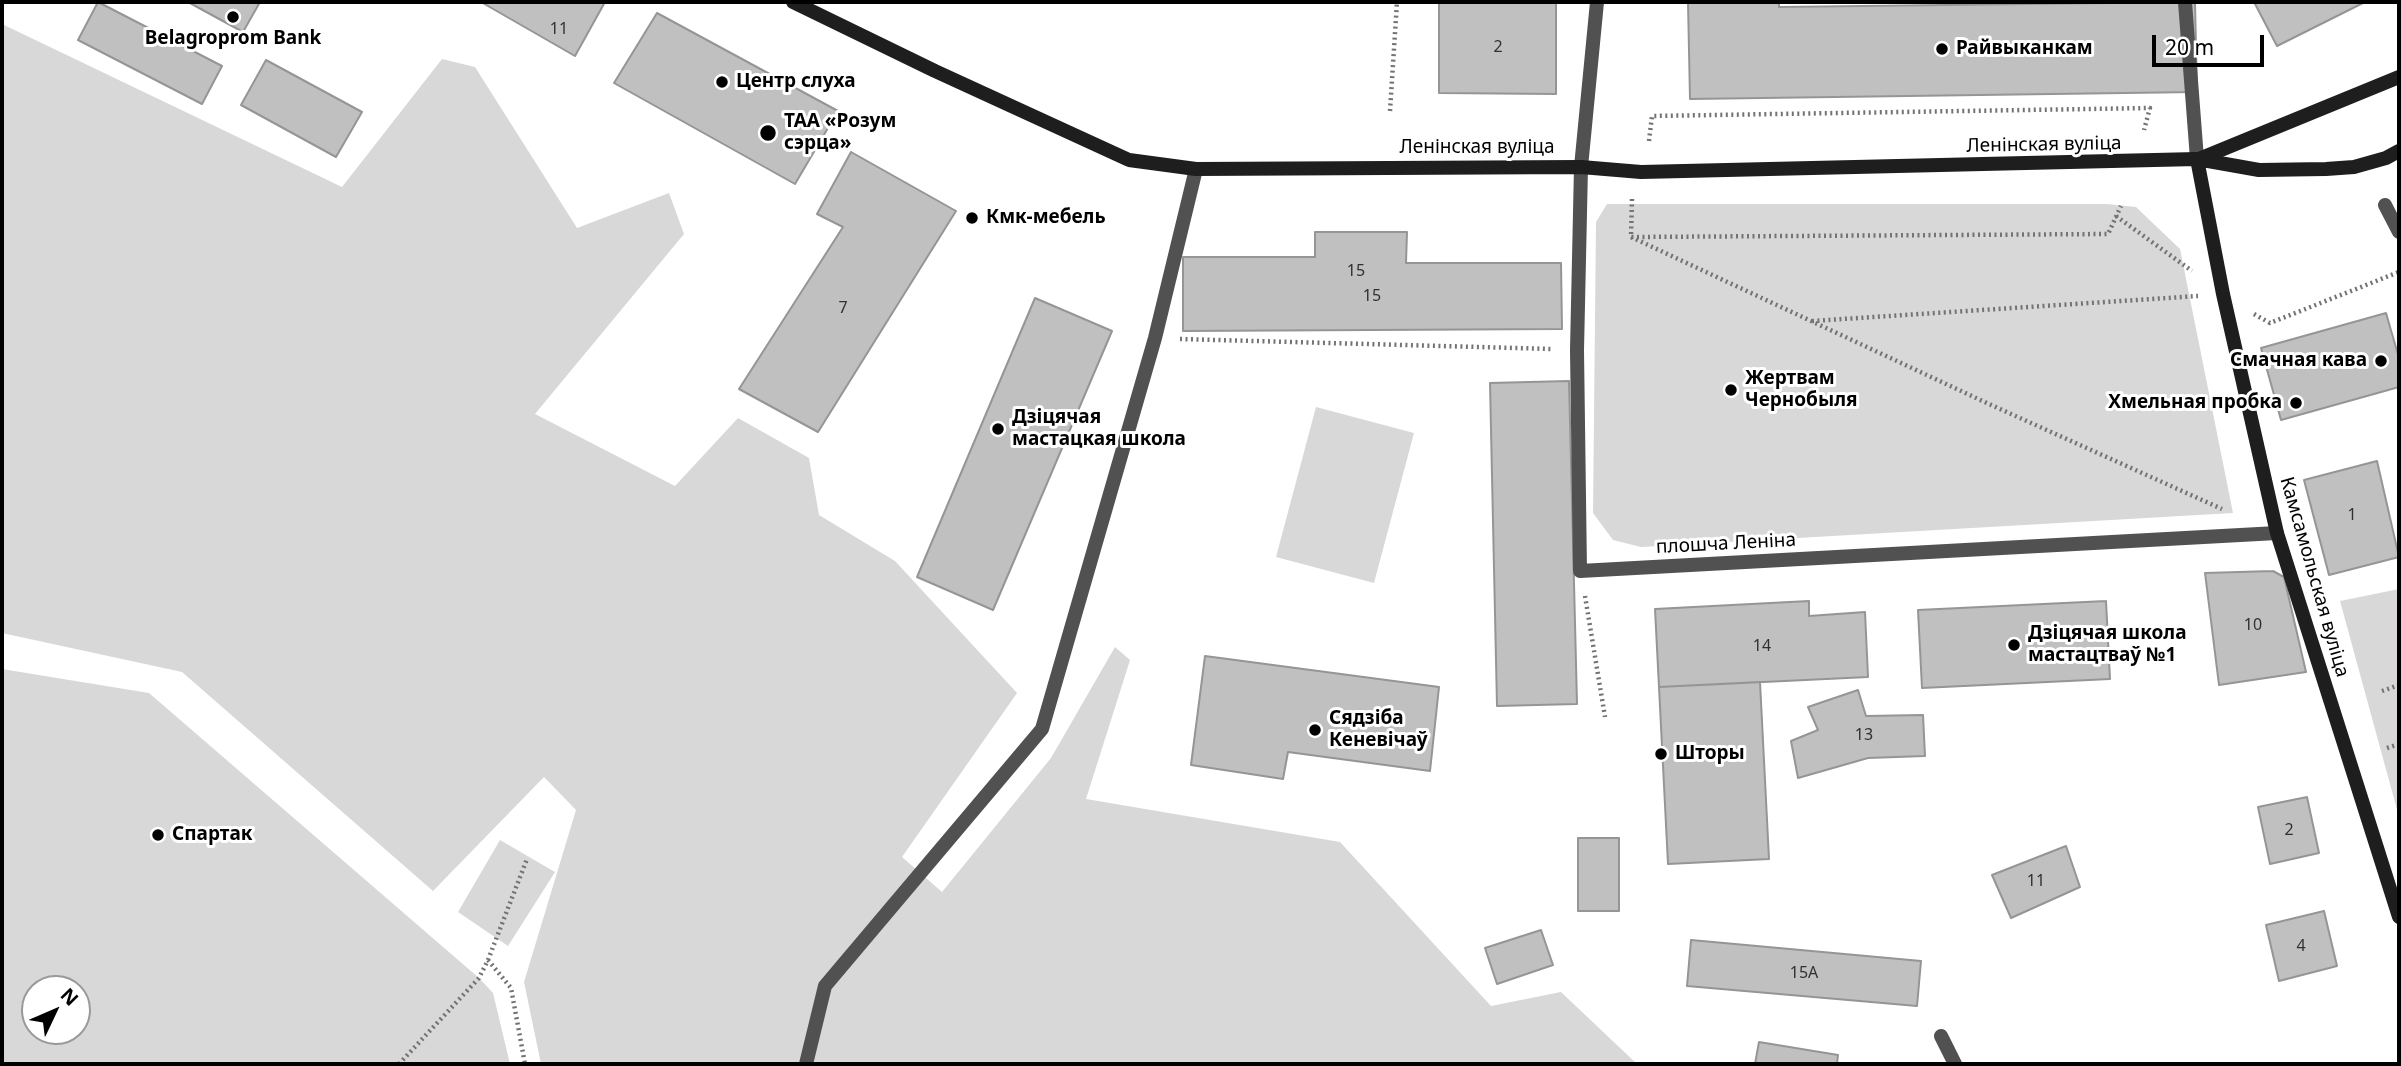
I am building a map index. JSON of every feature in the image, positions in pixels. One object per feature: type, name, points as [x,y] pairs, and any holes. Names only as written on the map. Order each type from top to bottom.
[{"type":"main road","name":"Ленінская вуліца","points":[[793,2],[1129,160],[1196,169],[1581,167],[1641,172],[2197,159]]},
{"type":"main road","points":[[2197,159],[2399,77]]},
{"type":"main road","points":[[2197,159],[2259,170],[2326,169],[2354,167],[2386,158],[2399,151]]},
{"type":"main road","name":"Камсамольская вуліца","points":[[2197,159],[2223,294],[2277,533],[2399,918]]},
{"type":"street","points":[[1580,571],[1577,350],[1581,167],[1597,2]]},
{"type":"street","points":[[2185,2],[2197,159]]},
{"type":"street","points":[[806,1064],[825,986],[1042,729],[1155,338],[1196,169]]},
{"type":"street","points":[[2385,205],[2399,232]]},
{"type":"street","name":"плошча Леніна","points":[[1580,571],[2277,533]]},
{"type":"street","points":[[1941,1036],[1955,1064]]},
{"type":"path","points":[[1390,110],[1398,2]]},
{"type":"path","points":[[1649,141],[1653,116],[1666,115],[2150,108],[2144,130]]},
{"type":"path","points":[[1631,237],[1632,199]]},
{"type":"path","points":[[1631,237],[2108,234],[2121,206]]},
{"type":"path","points":[[2116,216],[2223,294],[2270,323],[2399,272]]},
{"type":"path","points":[[1631,237],[2227,511]]},
{"type":"path","points":[[1810,321],[2223,294]]},
{"type":"path","points":[[1155,338],[1577,350]]},
{"type":"path","points":[[1580,571],[1605,717]]},
{"type":"path","points":[[2382,691],[2399,685]]},
{"type":"path","points":[[2387,748],[2399,744]]},
{"type":"path","points":[[399,1064],[479,978],[527,859]]},
{"type":"path","points":[[488,960],[510,988],[525,1064]]},
{"type":"shaded area","points":[[2,24],[342,187],[442,59],[475,67],[577,228],[669,193],[684,234],[535,414],[675,486],[738,418],[809,458],[819,515],[895,561],[1017,693],[902,857],[942,892],[1051,758],[1115,647],[1130,660],[1086,799],[1340,842],[1491,1006],[1561,992],[1637,1064],[541,1064],[524,982],[576,810],[544,777],[433,891],[182,672],[2,633]]},
{"type":"shaded area","points":[[1607,204],[2107,204],[2136,207],[2180,249],[2233,513],[1641,547],[1613,540],[1593,513],[1596,222]]},
{"type":"shaded area","points":[[1316,407],[1414,433],[1374,583],[1276,557]]},
{"type":"shaded area","points":[[2399,589],[2399,817],[2340,601]]},
{"type":"shaded area","name":"Спартак","points":[[2,669],[149,693],[479,978],[493,993],[510,1064],[2,1064]]},
{"type":"shaded area","points":[[500,840],[555,872],[508,946],[458,912]]},
{"type":"building","points":[[98,2],[222,66],[202,104],[78,40]]},
{"type":"building","name":"Belagroprom Bank","points":[[188,2],[260,2],[243,32]]},
{"type":"building","points":[[481,2],[605,2],[575,56]]},
{"type":"building","points":[[1439,2],[1556,2],[1556,94],[1439,93]]},
{"type":"building","name":"Райвыканкам","points":[[1688,2],[1779,2],[1779,7],[2195,2],[2197,92],[1690,99]]},
{"type":"building","points":[[2254,2],[2365,2],[2277,46]]},
{"type":"building","points":[[657,13],[838,111],[795,184],[614,83]]},
{"type":"building","points":[[266,60],[362,112],[336,157],[241,105]]},
{"type":"building","points":[[851,152],[956,211],[818,432],[739,389],[843,227],[817,214]]},
{"type":"building","points":[[1315,232],[1407,232],[1406,263],[1561,263],[1562,329],[1183,331],[1183,257],[1315,257]]},
{"type":"building","points":[[1035,298],[1112,331],[993,610],[917,577]]},
{"type":"building","points":[[2386,313],[2399,358],[2399,387],[2281,420],[2261,348]]},
{"type":"building","points":[[1569,381],[1577,704],[1497,706],[1490,383]]},
{"type":"building","points":[[2377,461],[2399,557],[2329,575],[2304,480]]},
{"type":"building","points":[[2273,571],[2284,577],[2306,672],[2219,685],[2205,573]]},
{"type":"building","points":[[1809,601],[1809,616],[1865,612],[1868,677],[1659,687],[1655,609]]},
{"type":"building","name":"Дзіцячая школа мастацтваў №1","points":[[2106,601],[2110,679],[1922,688],[1918,610]]},
{"type":"building","name":"Сядзіба Кеневічаў","points":[[1205,656],[1439,687],[1430,771],[1288,752],[1283,779],[1191,765]]},
{"type":"building","points":[[1760,682],[1769,859],[1668,864],[1659,687]]},
{"type":"building","points":[[1858,690],[1866,716],[1923,715],[1925,756],[1868,758],[1798,778],[1791,741],[1818,730],[1808,707]]},
{"type":"building","points":[[2307,797],[2319,853],[2270,864],[2258,807]]},
{"type":"building","points":[[1578,838],[1619,838],[1619,911],[1578,911]]},
{"type":"building","points":[[2066,846],[2080,887],[2011,918],[1992,875]]},
{"type":"building","points":[[2324,911],[2337,966],[2279,981],[2266,925]]},
{"type":"building","points":[[1541,930],[1553,965],[1497,984],[1485,948]]},
{"type":"building","points":[[1691,940],[1921,961],[1917,1006],[1687,986]]},
{"type":"building","points":[[1759,1042],[1838,1055],[1837,1064],[1755,1064]]},
{"type":"place","name":"Belagroprom Bank","points":[[233,17]]},
{"type":"place","name":"Райвыканкам","points":[[1942,49]]},
{"type":"place","name":"Центр слуха","points":[[722,82]]},
{"type":"place","name":"ТАА «Розум сэрца»","points":[[768,133]]},
{"type":"place","name":"Кмк-мебель","points":[[972,218]]},
{"type":"place","name":"Смачная кава","points":[[2381,361]]},
{"type":"place","name":"Жертвам Чернобыля","points":[[1731,390]]},
{"type":"place","name":"Хмельная пробка","points":[[2296,403]]},
{"type":"place","name":"Дзіцячая мастацкая школа","points":[[998,429]]},
{"type":"place","name":"Дзіцячая школа мастацтваў №1","points":[[2014,645]]},
{"type":"place","name":"Сядзіба Кеневічаў","points":[[1315,730]]},
{"type":"place","name":"Шторы","points":[[1661,754]]},
{"type":"place","name":"Спартак","points":[[158,835]]}]
